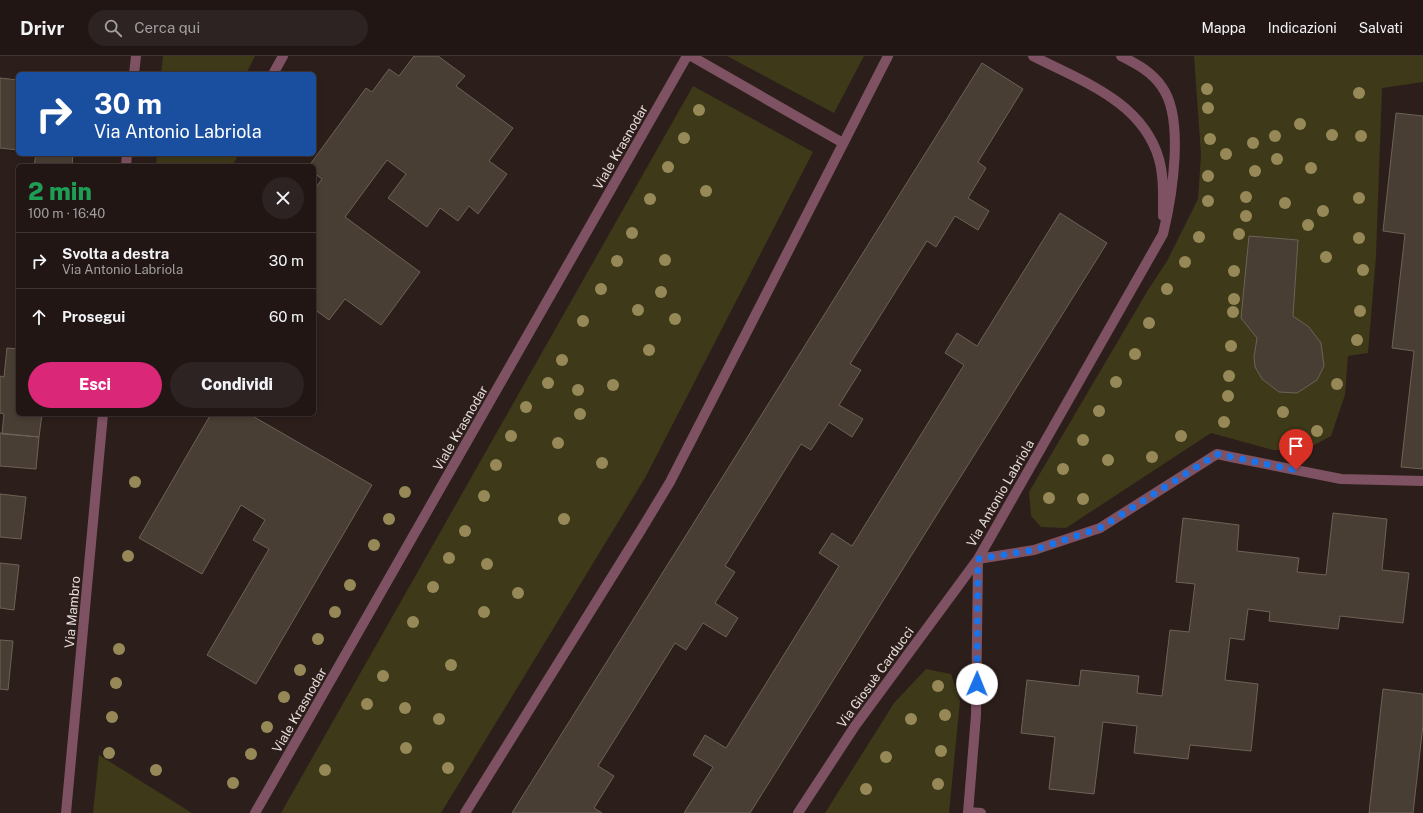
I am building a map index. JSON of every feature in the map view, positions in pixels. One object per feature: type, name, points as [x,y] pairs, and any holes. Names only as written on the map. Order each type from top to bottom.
[{"type":"street","points":[[134,72],[136,56]]},
{"type":"street","points":[[274,72],[283,56]]},
{"type":"street","name":"Viale Krasnodar","points":[[255,813],[686,56]]},
{"type":"street","points":[[691,56],[844,142]]},
{"type":"street","points":[[465,813],[670,482],[888,56]]},
{"type":"street","points":[[1033,56],[1105,93],[1131,113],[1142,125],[1153,142],[1159,159],[1162,178],[1163,234]]},
{"type":"street","name":"Via Antonio Labriola","points":[[978,559],[1163,234],[1171,200],[1174,173],[1174,127],[1172,110],[1163,88],[1155,78],[1144,68],[1122,56]]},
{"type":"street","name":"Via Mambro","points":[[66,813],[103,416]]},
{"type":"street","name":"Via Antonio Labriola","points":[[978,559],[1034,550],[1100,528],[1217,454],[1341,479],[1423,481]]},
{"type":"street","points":[[978,559],[976,716],[968,812],[981,813]]},
{"type":"street","name":"Via Giosuè Carducci","points":[[798,813],[855,726],[978,559]]},
{"type":"shaded area","points":[[163,56],[255,56],[247,72],[161,72]]},
{"type":"shaded area","points":[[727,56],[864,56],[834,113]]},
{"type":"shaded area","points":[[1194,56],[1423,56],[1423,82],[1382,88],[1376,256],[1368,353],[1348,356],[1345,395],[1331,436],[1303,451],[1273,450],[1211,433],[1066,528],[1041,527],[1031,516],[1029,492],[1148,290],[1167,261],[1198,199],[1201,155]]},
{"type":"shaded area","points":[[693,86],[813,152],[645,478],[441,813],[281,813]]},
{"type":"shaded area","points":[[157,156],[238,156],[233,164],[156,164]]},
{"type":"shaded area","points":[[926,669],[951,674],[960,701],[949,813],[825,813],[894,703]]},
{"type":"shaded area","points":[[99,755],[192,813],[93,813]]},
{"type":"building","points":[[414,56],[438,56],[465,76],[456,86],[513,128],[489,161],[507,174],[478,214],[469,206],[458,221],[440,208],[427,227],[388,198],[406,174],[387,160],[345,217],[420,272],[381,325],[345,299],[329,320],[316,310],[316,187],[322,179],[316,174],[316,164],[310,164],[366,88],[372,92],[389,69],[399,76]]},
{"type":"building","points":[[982,63],[1023,89],[978,162],[986,168],[968,198],[989,211],[978,230],[955,216],[936,247],[927,241],[850,364],[861,370],[839,405],[863,419],[852,437],[829,422],[811,450],[801,444],[725,566],[735,572],[715,603],[738,618],[726,637],[703,623],[686,650],[675,643],[598,766],[614,776],[594,808],[602,813],[512,813]]},
{"type":"building","points":[[0,78],[16,80],[16,150],[0,148]]},
{"type":"building","points":[[1396,113],[1423,116],[1423,469],[1401,467],[1414,351],[1392,348],[1405,234],[1383,231]]},
{"type":"building","points":[[36,156],[73,156],[72,164],[34,164]]},
{"type":"building","points":[[1060,213],[1107,243],[750,813],[684,813],[713,767],[693,755],[705,735],[726,748],[839,566],[819,553],[832,533],[852,546],[964,365],[945,353],[957,333],[977,346]]},
{"type":"building","points":[[1249,236],[1298,240],[1293,316],[1309,327],[1321,343],[1324,366],[1317,380],[1297,393],[1279,392],[1262,379],[1255,367],[1254,357],[1257,338],[1241,318]]},
{"type":"building","points":[[7,348],[16,349],[16,416],[42,416],[39,437],[2,434],[4,414],[0,413],[0,376],[4,377]]},
{"type":"building","points":[[210,416],[252,416],[372,485],[256,684],[207,655],[269,549],[253,540],[265,520],[241,505],[202,574],[139,538]]},
{"type":"building","points":[[0,433],[39,437],[36,469],[0,466]]},
{"type":"building","points":[[0,494],[26,497],[21,539],[0,537]]},
{"type":"building","points":[[1333,513],[1387,519],[1382,570],[1409,573],[1403,623],[1340,616],[1338,629],[1269,621],[1270,612],[1248,609],[1244,640],[1230,638],[1225,680],[1258,684],[1251,751],[1190,745],[1188,759],[1134,753],[1137,726],[1103,722],[1094,794],[1049,789],[1055,737],[1021,733],[1027,680],[1079,686],[1081,670],[1139,676],[1137,693],[1162,696],[1170,630],[1189,632],[1195,584],[1176,582],[1183,518],[1239,525],[1237,551],[1299,558],[1297,572],[1326,575]]},
{"type":"building","points":[[0,563],[19,565],[14,610],[0,608]]},
{"type":"building","points":[[0,640],[13,641],[8,690],[0,689]]},
{"type":"building","points":[[1383,689],[1423,694],[1423,725],[1413,813],[1369,813]]},
{"type":"route","points":[[977,684],[978,559],[1034,550],[1100,528],[1217,454],[1296,470]]}]
